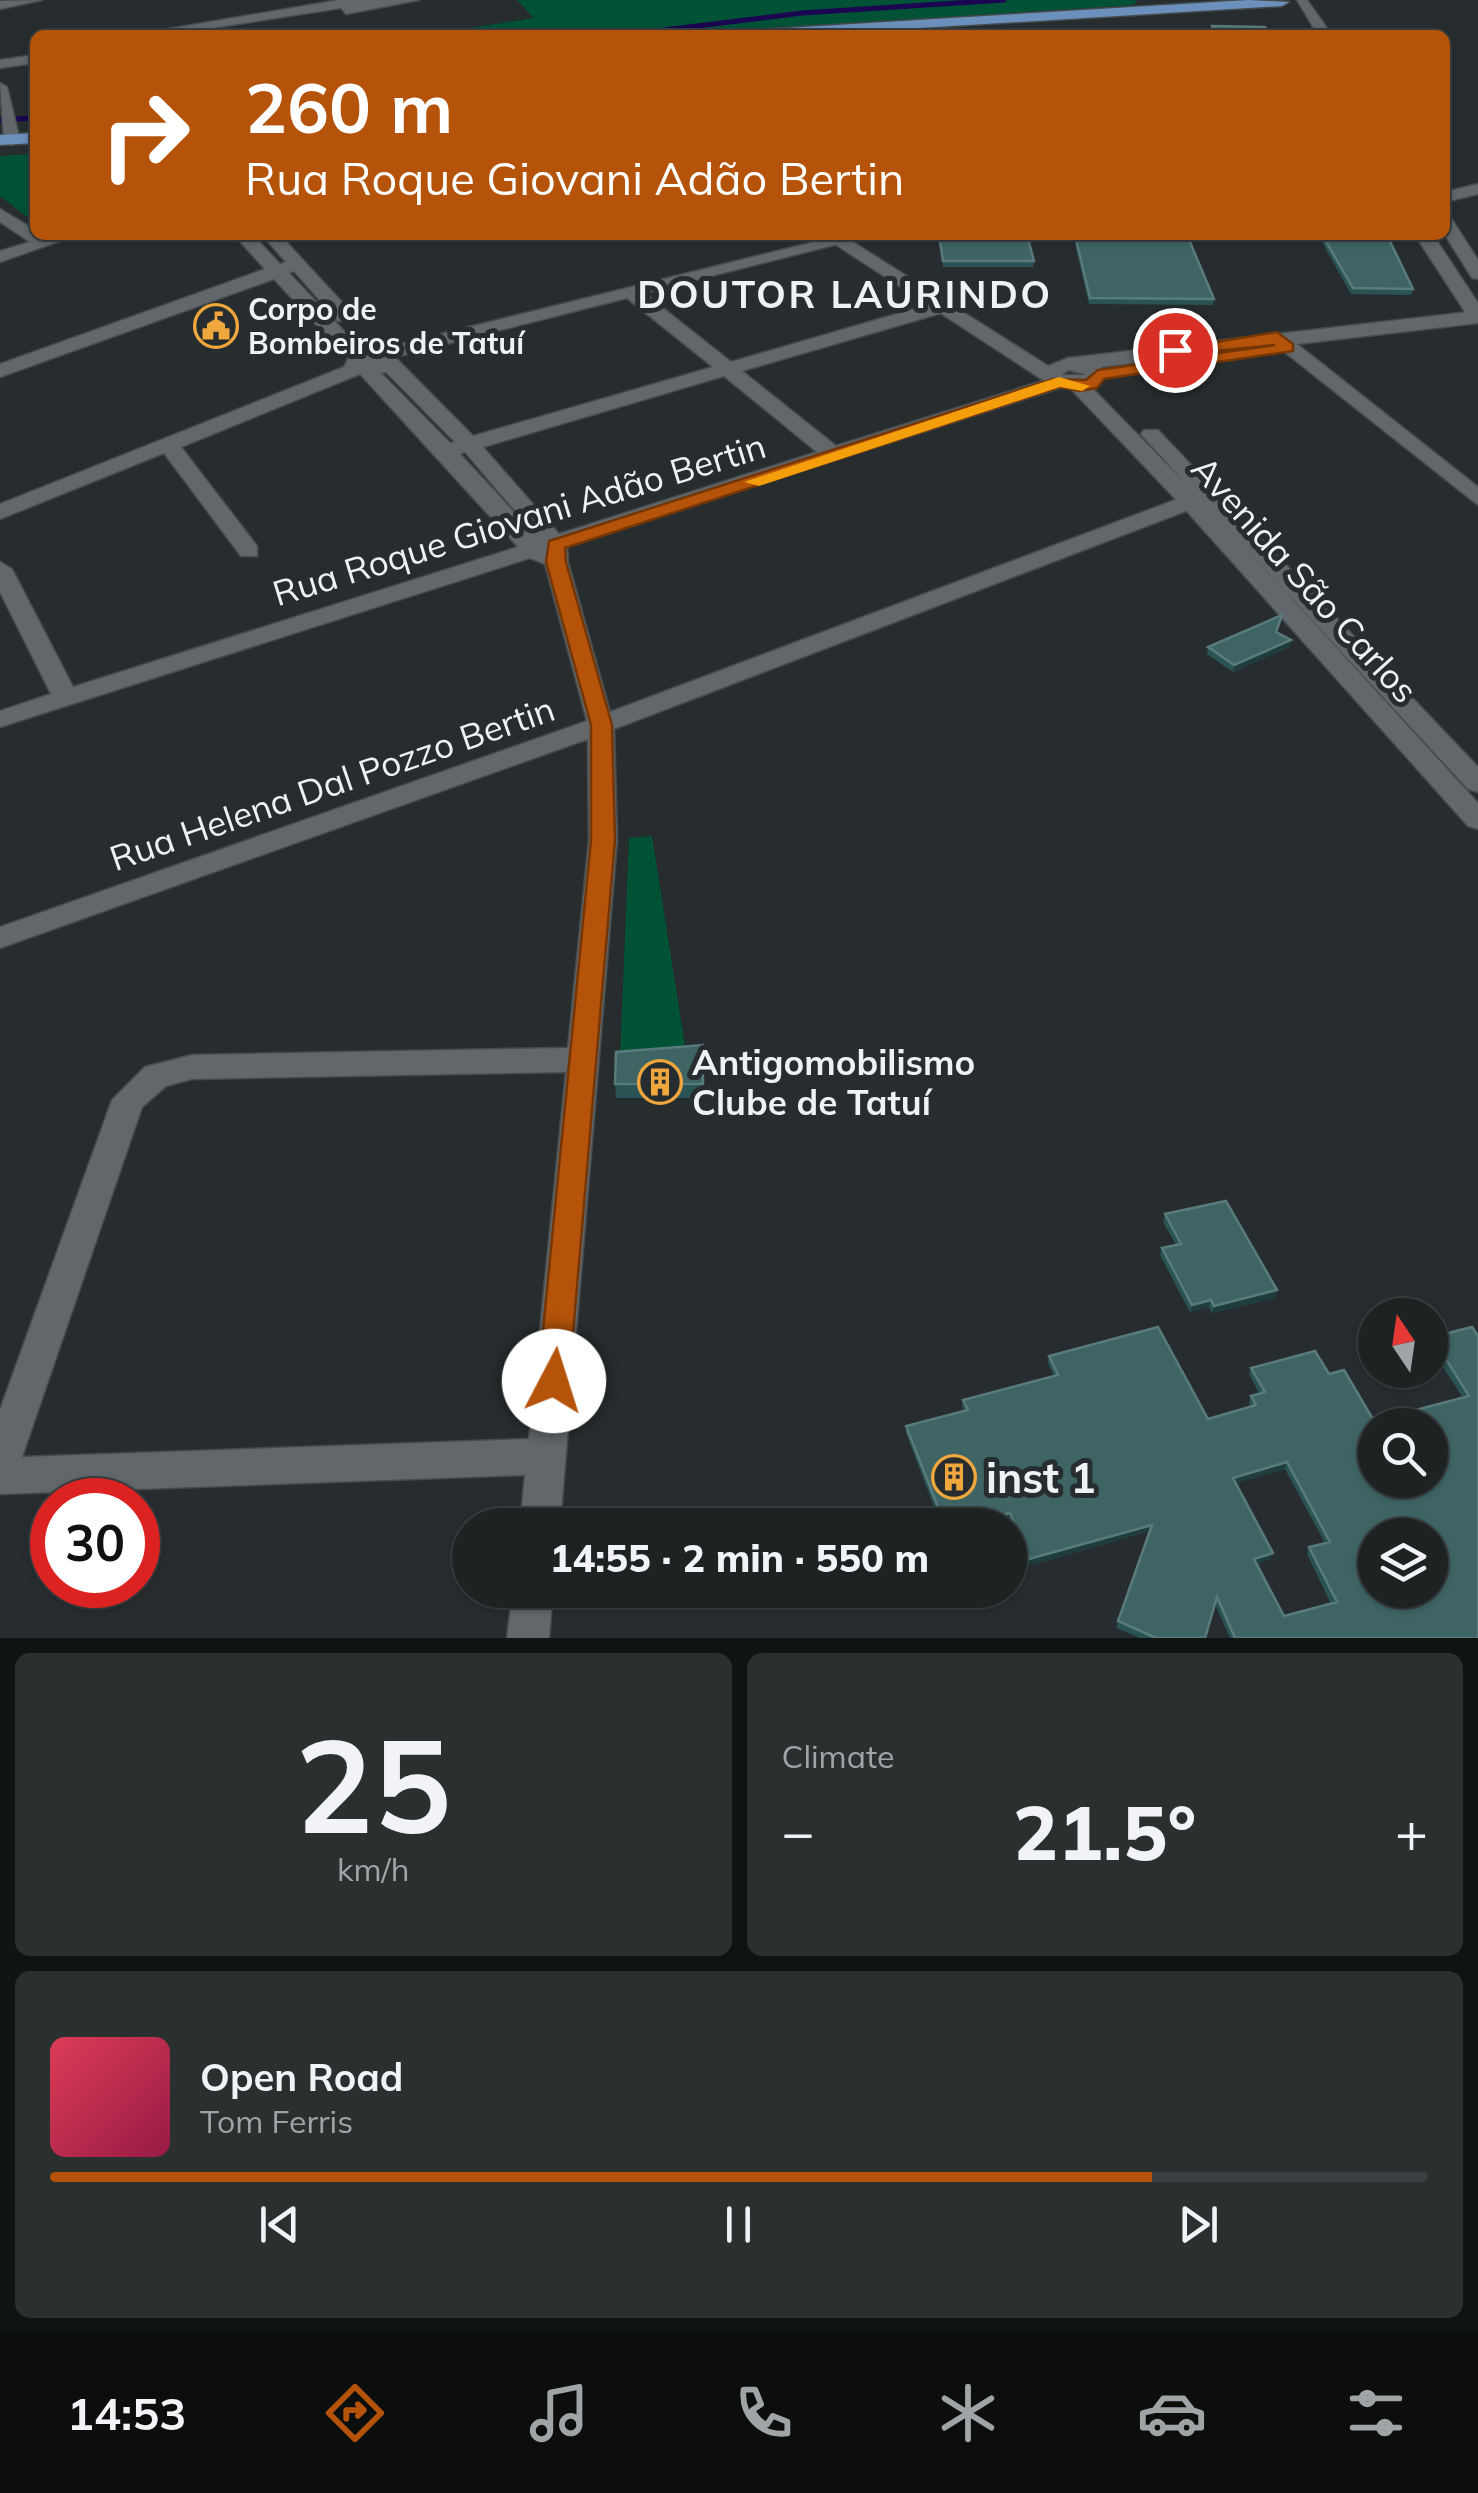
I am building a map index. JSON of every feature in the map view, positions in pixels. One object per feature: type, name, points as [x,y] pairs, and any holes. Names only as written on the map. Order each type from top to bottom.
[{"type":"main road","points":[[1210,4],[1243,0]]},
{"type":"main road","points":[[812,30],[1304,1]]},
{"type":"main road","points":[[6,134],[30,146]]},
{"type":"street","points":[[0,5],[35,0]]},
{"type":"street","points":[[172,30],[365,0]]},
{"type":"street","points":[[219,30],[412,0]]},
{"type":"street","points":[[1281,1],[1301,30]]},
{"type":"street","points":[[1304,1],[1322,30]]},
{"type":"street","points":[[0,60],[30,56]]},
{"type":"street","points":[[0,86],[6,134]]},
{"type":"street","points":[[1450,196],[1478,188]]},
{"type":"street","points":[[0,214],[30,234]]},
{"type":"street","points":[[1450,230],[1478,274]]},
{"type":"street","points":[[39,240],[43,243]]},
{"type":"street","points":[[0,257],[52,240]]},
{"type":"street","points":[[249,240],[372,360],[468,443],[549,553],[602,725],[603,840],[542,1508]]},
{"type":"street","points":[[275,240],[300,263],[446,450],[549,553]]},
{"type":"street","points":[[0,512],[372,360],[821,240]]},
{"type":"street","name":"Avenida São Carlos","points":[[838,240],[941,307],[1075,375]]},
{"type":"street","name":"Avenida São Carlos","points":[[866,240],[1075,375],[1478,782]]},
{"type":"street","points":[[1282,342],[1478,317],[1427,240]]},
{"type":"street","points":[[0,371],[300,263]]},
{"type":"street","points":[[629,290],[836,456]]},
{"type":"street","points":[[446,450],[962,302]]},
{"type":"street","points":[[1282,342],[1478,330]]},
{"type":"street","points":[[1282,342],[1478,498]]},
{"type":"street","name":"Rua Roque Giovani Adão Bertin","points":[[0,719],[549,553],[1075,375],[1282,342]]},
{"type":"street","points":[[167,443],[249,551]]},
{"type":"street","name":"Avenida São Carlos","points":[[1204,502],[1478,820]]},
{"type":"street","name":"Rua Helena Dal Pozzo Bertin","points":[[0,938],[602,725],[1204,502]]},
{"type":"street","points":[[0,569],[66,698]]},
{"type":"street","points":[[0,1464],[128,1100],[156,1076],[192,1067],[582,1060]]},
{"type":"street","points":[[0,1476],[547,1456]]},
{"type":"street","points":[[528,1638],[531,1608]]},
{"type":"green space","points":[[517,0],[1137,0],[1134,5],[743,30],[456,30],[534,18]]},
{"type":"green space","points":[[30,154],[30,219],[0,196],[0,156]]},
{"type":"green space","points":[[652,836],[686,1052],[620,1059],[629,838]]},
{"type":"building","points":[[1212,26],[1267,30],[1214,30]]},
{"type":"building","points":[[940,240],[1028,240],[1034,261],[943,261]]},
{"type":"building","points":[[1076,240],[1189,240],[1214,299],[1090,298]]},
{"type":"building","points":[[1325,240],[1389,240],[1413,289],[1353,288]]},
{"type":"building","points":[[1282,615],[1276,632],[1291,640],[1234,665],[1208,647]]},
{"type":"building","points":[[703,1045],[703,1084],[615,1084],[616,1052]]},
{"type":"building","points":[[1226,1201],[1277,1290],[1214,1306],[1211,1300],[1192,1305],[1162,1248],[1181,1244],[1165,1214]]},
{"type":"building","points":[[1158,1327],[1208,1419],[1256,1405],[1251,1396],[1265,1392],[1251,1368],[1315,1351],[1329,1374],[1344,1370],[1366,1408],[1358,1408],[1358,1498],[1448,1498],[1448,1408],[1423,1408],[1469,1396],[1448,1363],[1448,1333],[1472,1327],[1478,1336],[1478,1638],[1235,1638],[1217,1597],[1205,1638],[1156,1638],[1118,1621],[1152,1525],[1029,1559],[1027,1508],[938,1508],[906,1426],[968,1410],[963,1400],[1058,1375],[1049,1356]],"holes":[[[1287,1462],[1330,1542],[1309,1547],[1337,1602],[1284,1616],[1254,1559],[1273,1553],[1233,1478]]]},
{"type":"waterway","points":[[664,30],[802,13],[1004,0]]},
{"type":"waterway","points":[[0,120],[30,118]]},
{"type":"slow traffic","points":[[753,482],[1059,382],[1082,386]]},
{"type":"place","name":"Corpo de Bombeiros de Tatuí","points":[[216,326]]},
{"type":"place","name":"Antigomobilismo Clube de Tatuí","points":[[660,1082]]},
{"type":"place","name":"inst 1","points":[[954,1477]]},
{"type":"district","name":"DOUTOR LAURINDO","points":[[845,294]]},
{"type":"route","points":[[554,1381],[603,840],[602,725],[556,562],[556,544],[1059,382],[1079,386],[1098,380],[1098,374],[1287,348],[1277,337],[1175,350]]}]
